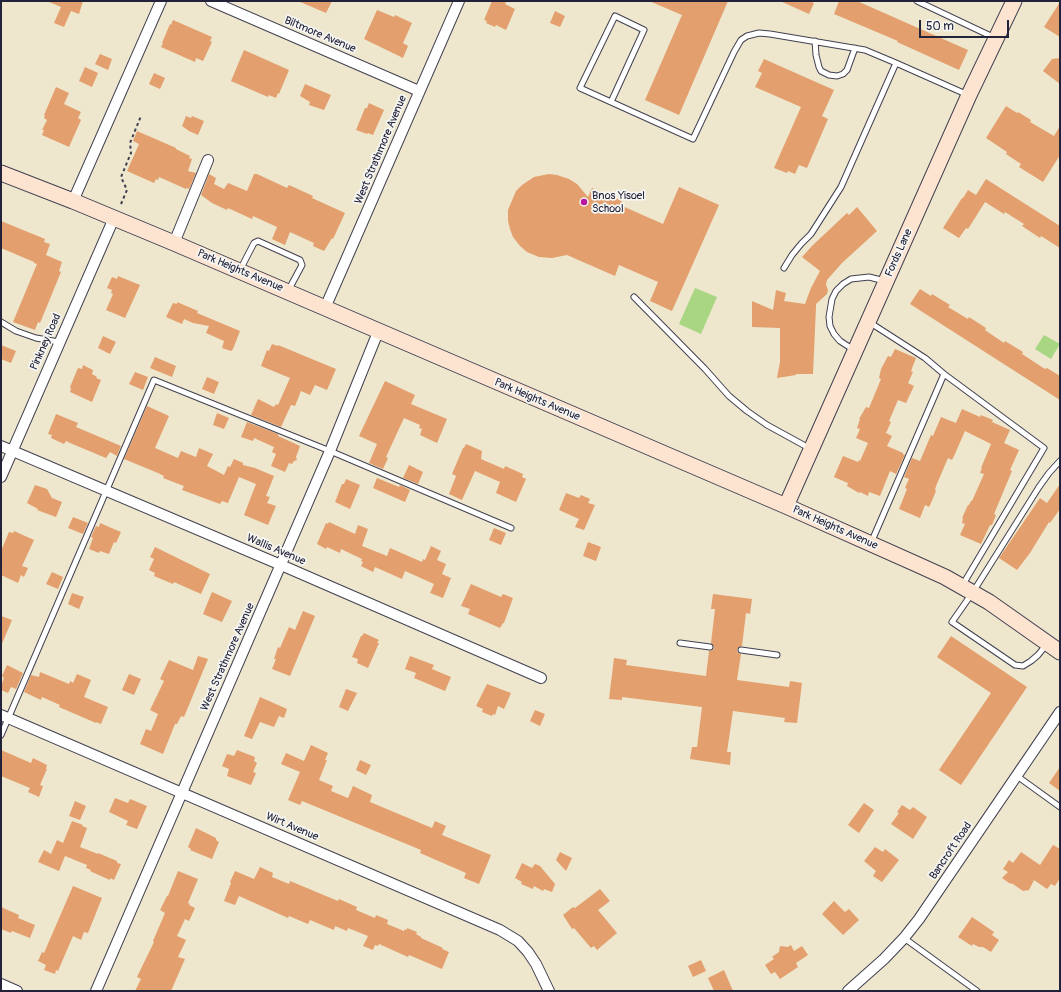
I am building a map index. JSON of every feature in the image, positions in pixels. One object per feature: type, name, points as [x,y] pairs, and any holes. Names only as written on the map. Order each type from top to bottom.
[{"type":"main road","name":"Fords Lane","points":[[786,506],[856,351],[968,95],[1014,1]]},
{"type":"main road","name":"Park Heights Avenue","points":[[1,173],[73,201],[118,211],[174,243],[378,332],[786,506],[944,577],[989,602],[1060,652]]},
{"type":"street","points":[[73,201],[161,1]]},
{"type":"street","name":"Biltmore Avenue","points":[[211,1],[419,91]]},
{"type":"street","name":"West Strathmore Avenue","points":[[325,308],[459,1]]},
{"type":"street","points":[[174,243],[208,160]]},
{"type":"street","name":"Pinkney Road","points":[[1,476],[118,211]]},
{"type":"street","name":"West Strathmore Avenue","points":[[96,991],[330,451],[378,332]]},
{"type":"street","name":"Wallis Avenue","points":[[1,446],[541,678]]},
{"type":"street","name":"Bancroft Road","points":[[848,991],[884,959],[904,938],[919,919],[1060,712]]},
{"type":"street","name":"Wirt Avenue","points":[[5,716],[500,930],[518,941],[528,952],[536,964],[549,991]]},
{"type":"street","points":[[1,984],[18,991]]},
{"type":"lane","points":[[917,1],[996,38]]},
{"type":"lane","points":[[611,102],[644,30],[615,16],[580,88],[611,102],[693,139],[741,40],[747,36],[759,33],[865,50],[968,95]]},
{"type":"lane","points":[[815,41],[819,68],[821,71],[829,75],[837,76],[843,74],[847,70],[855,48]]},
{"type":"lane","points":[[784,268],[792,255],[811,234],[841,187],[896,63]]},
{"type":"lane","points":[[240,272],[254,243],[258,241],[300,260],[302,265],[288,292]]},
{"type":"lane","points":[[856,351],[840,341],[830,326],[828,317],[832,299],[836,290],[851,279],[869,277],[886,282]]},
{"type":"lane","points":[[634,297],[705,369],[729,396],[747,412],[812,449]]},
{"type":"lane","points":[[1,322],[16,331],[36,338],[59,342]]},
{"type":"lane","points":[[868,322],[925,358],[944,374],[1044,448],[967,589],[952,622],[1015,665],[1023,666],[1031,661],[1038,655],[1047,643]]},
{"type":"lane","points":[[871,544],[944,374]]},
{"type":"lane","points":[[1,735],[5,716],[154,380],[330,451],[511,528]]},
{"type":"lane","points":[[967,589],[1049,473],[1060,461]]},
{"type":"lane","points":[[680,643],[710,647]]},
{"type":"lane","points":[[741,650],[778,655]]},
{"type":"lane","points":[[1017,776],[1060,807]]},
{"type":"lane","points":[[904,938],[977,991]]},
{"type":"path","points":[[118,211],[127,190],[121,177],[131,153],[130,143],[141,116]]},
{"type":"green space","points":[[695,288],[717,297],[701,334],[679,324]]},
{"type":"green space","points":[[1044,335],[1060,344],[1051,359],[1035,349]]},
{"type":"building","points":[[47,1],[83,1],[79,14],[71,11],[64,27],[54,23],[61,7]]},
{"type":"building","points":[[298,1],[332,1],[326,13]]},
{"type":"building","points":[[492,1],[504,1],[506,2],[505,4],[515,9],[506,30],[496,25],[495,27],[486,23],[487,21],[484,20]]},
{"type":"building","points":[[649,1],[728,1],[679,115],[645,100],[682,15]]},
{"type":"building","points":[[780,1],[809,1],[814,3],[809,14]]},
{"type":"building","points":[[839,1],[857,1],[968,50],[959,70],[897,42],[898,41],[834,14]]},
{"type":"building","points":[[1060,2],[1060,37],[1044,27]]},
{"type":"building","points":[[377,10],[394,17],[395,15],[412,23],[403,43],[408,46],[403,58],[364,39]]},
{"type":"building","points":[[555,11],[565,16],[560,27],[550,23]]},
{"type":"building","points":[[173,20],[212,37],[210,41],[212,42],[203,61],[196,58],[195,62],[161,47]]},
{"type":"building","points":[[244,50],[289,70],[276,98],[269,95],[268,97],[231,81]]},
{"type":"building","points":[[100,54],[112,59],[108,70],[95,64]]},
{"type":"building","points":[[1060,58],[1060,84],[1043,71],[1052,59]]},
{"type":"building","points":[[764,59],[834,90],[822,116],[828,119],[807,168],[799,165],[795,174],[788,171],[787,173],[774,168],[801,107],[755,87],[762,73],[758,71]]},
{"type":"building","points":[[85,67],[98,73],[92,87],[79,81]]},
{"type":"building","points":[[154,73],[165,78],[160,89],[149,84]]},
{"type":"building","points":[[305,84],[331,95],[324,110],[309,105],[310,102],[300,96]]},
{"type":"building","points":[[56,87],[69,93],[64,104],[81,112],[78,118],[81,120],[69,147],[42,135],[44,130],[42,130],[47,120],[44,118],[44,115]]},
{"type":"building","points":[[369,103],[384,110],[373,135],[356,130],[365,108],[367,108]]},
{"type":"building","points":[[1006,106],[1031,120],[1030,122],[1054,136],[1060,126],[1060,155],[1043,182],[1019,167],[1021,164],[1006,154],[1007,152],[986,138]]},
{"type":"building","points":[[186,116],[191,118],[192,116],[204,121],[198,135],[182,126]]},
{"type":"building","points":[[137,131],[176,148],[190,156],[189,158],[192,159],[188,171],[196,173],[189,189],[159,177],[154,183],[127,171],[139,144],[133,141]]},
{"type":"building","points":[[209,174],[216,178],[214,184],[224,189],[228,183],[247,191],[254,174],[257,174],[287,188],[289,185],[313,196],[312,198],[345,213],[333,239],[332,238],[324,251],[313,246],[314,243],[290,232],[285,245],[272,239],[277,227],[253,216],[252,219],[228,208],[227,210],[212,203],[201,195]]},
{"type":"building","points":[[549,174],[569,179],[577,184],[588,197],[592,188],[622,201],[620,205],[663,224],[679,187],[719,205],[672,311],[650,301],[658,282],[619,265],[615,276],[567,255],[552,258],[539,257],[527,252],[520,246],[513,237],[510,229],[508,210],[516,191],[522,185],[534,177]]},
{"type":"building","points":[[986,179],[1060,226],[1060,248],[1041,236],[1040,238],[1022,226],[1024,224],[1005,212],[1004,214],[985,202],[968,229],[966,228],[959,238],[943,228],[968,190],[976,195]]},
{"type":"building","points":[[857,207],[877,231],[842,263],[827,280],[827,294],[816,304],[813,374],[796,374],[777,378],[780,362],[780,328],[752,327],[752,301],[773,310],[776,290],[786,293],[784,301],[805,304],[820,271],[802,257],[847,213],[849,215]]},
{"type":"building","points":[[1,221],[45,239],[44,242],[50,244],[46,255],[62,262],[59,271],[61,272],[40,323],[38,322],[35,330],[13,322],[37,264],[1,248]]},
{"type":"building","points":[[118,276],[140,285],[125,318],[106,310],[113,294],[111,293],[112,290],[107,288],[112,277],[117,279]]},
{"type":"building","points":[[920,289],[931,296],[932,294],[950,305],[948,307],[968,319],[969,317],[986,328],[985,330],[1004,343],[1005,341],[1023,352],[1022,354],[1045,369],[1047,368],[1060,376],[1060,400],[910,304]]},
{"type":"building","points":[[177,302],[198,311],[197,313],[240,331],[233,349],[231,351],[222,348],[224,341],[206,333],[209,326],[193,323],[184,319],[182,324],[166,317],[173,303],[177,304]]},
{"type":"building","points":[[103,336],[116,342],[110,354],[98,348]]},
{"type":"building","points":[[272,344],[278,345],[336,369],[327,390],[315,385],[310,395],[301,391],[295,406],[291,405],[281,427],[251,415],[258,399],[274,407],[276,404],[278,405],[290,378],[261,366],[267,350],[269,351]]},
{"type":"building","points":[[1,345],[16,351],[11,363],[1,359]]},
{"type":"building","points":[[895,349],[916,358],[911,371],[913,372],[908,383],[914,386],[906,403],[898,400],[889,421],[891,422],[886,433],[892,436],[887,446],[905,455],[896,474],[890,471],[880,496],[869,492],[868,496],[860,492],[859,493],[847,486],[848,483],[834,477],[843,456],[858,462],[859,460],[860,461],[868,443],[856,438],[860,429],[857,428],[859,419],[866,407],[869,408],[881,379],[879,378],[881,369],[888,356],[891,357]]},
{"type":"building","points":[[155,357],[176,366],[172,377],[150,368]]},
{"type":"building","points":[[83,365],[93,370],[92,374],[101,380],[92,402],[70,392],[70,387],[78,368],[82,369]]},
{"type":"building","points":[[135,372],[148,377],[143,390],[129,384]]},
{"type":"building","points":[[207,377],[219,382],[214,394],[202,389]]},
{"type":"building","points":[[385,381],[415,395],[411,404],[447,419],[437,443],[420,435],[422,429],[419,428],[420,425],[404,418],[386,457],[388,458],[383,469],[369,463],[377,444],[359,436]]},
{"type":"building","points":[[147,406],[169,416],[155,448],[178,458],[181,451],[196,457],[199,448],[213,454],[207,466],[224,475],[228,466],[230,467],[234,459],[243,463],[243,465],[274,476],[266,496],[270,497],[267,503],[276,506],[268,525],[244,515],[256,484],[239,477],[228,503],[222,501],[220,504],[182,490],[184,486],[163,478],[164,476],[158,473],[124,459]]},
{"type":"building","points":[[962,409],[980,417],[981,415],[993,420],[992,422],[1010,430],[1004,443],[1019,450],[994,514],[996,515],[992,525],[990,525],[981,544],[960,535],[965,524],[962,523],[962,518],[968,505],[972,501],[984,474],[980,473],[981,468],[991,444],[965,431],[952,460],[948,458],[929,507],[925,505],[920,518],[899,509],[907,489],[905,488],[909,479],[904,477],[912,458],[920,461],[931,435],[933,436],[941,417],[956,423]]},
{"type":"building","points":[[217,413],[229,418],[224,429],[213,425]]},
{"type":"building","points":[[56,414],[78,423],[76,427],[121,446],[117,456],[110,452],[106,458],[66,441],[64,444],[51,438],[52,435],[48,434]]},
{"type":"building","points":[[247,422],[278,434],[278,436],[300,446],[296,457],[297,460],[292,464],[289,463],[285,472],[271,466],[276,454],[272,452],[274,447],[254,438],[253,441],[241,437]]},
{"type":"building","points":[[466,444],[482,451],[481,459],[504,469],[505,466],[523,474],[522,477],[526,479],[516,502],[496,493],[500,482],[475,471],[462,500],[449,494],[456,476],[452,474]]},
{"type":"building","points":[[409,465],[423,472],[418,484],[403,478]]},
{"type":"building","points":[[377,478],[399,487],[400,485],[410,490],[405,502],[373,488]]},
{"type":"building","points":[[346,479],[360,485],[350,509],[335,502],[342,484],[344,484]]},
{"type":"building","points":[[1060,484],[1060,509],[1050,523],[1049,522],[1030,553],[1017,570],[999,558],[1040,498],[1047,503]]},
{"type":"building","points":[[35,485],[47,489],[52,498],[62,502],[56,517],[37,510],[38,509],[27,503]]},
{"type":"building","points":[[566,493],[579,498],[581,495],[590,499],[588,503],[595,505],[584,530],[575,527],[579,519],[559,510]]},
{"type":"building","points":[[73,517],[88,523],[83,534],[68,528]]},
{"type":"building","points":[[329,522],[355,534],[358,525],[368,529],[362,546],[387,556],[390,548],[422,562],[423,559],[425,560],[431,546],[441,551],[437,560],[446,564],[442,574],[451,578],[443,598],[430,593],[434,584],[405,571],[402,579],[375,567],[373,572],[361,566],[363,562],[361,561],[362,559],[341,549],[340,553],[327,547],[326,549],[317,544],[326,523],[328,524]]},
{"type":"building","points":[[100,523],[121,532],[116,543],[114,542],[109,554],[100,551],[99,553],[89,549],[93,538],[91,537],[96,526],[99,527]]},
{"type":"building","points":[[494,528],[506,533],[501,545],[489,540]]},
{"type":"building","points":[[14,531],[34,540],[22,566],[28,568],[24,577],[21,575],[18,583],[1,575],[1,551],[9,532],[13,533]]},
{"type":"building","points":[[588,542],[601,547],[596,561],[583,556]]},
{"type":"building","points":[[155,547],[210,574],[201,594],[174,582],[173,584],[154,576],[155,573],[149,570],[154,559],[150,557]]},
{"type":"building","points":[[52,572],[63,577],[58,589],[46,584]]},
{"type":"building","points":[[471,584],[501,597],[503,594],[513,598],[504,623],[500,628],[468,614],[470,609],[461,606]]},
{"type":"building","points":[[212,592],[232,601],[222,622],[203,614]]},
{"type":"building","points":[[72,593],[84,597],[79,609],[68,604]]},
{"type":"building","points":[[713,594],[752,599],[750,614],[746,613],[742,646],[737,649],[737,652],[741,654],[737,680],[789,687],[790,681],[802,683],[797,723],[784,722],[785,718],[733,711],[727,752],[731,752],[730,765],[690,759],[692,747],[697,747],[702,707],[622,697],[622,700],[609,699],[614,658],[627,660],[626,665],[706,676],[709,651],[713,650],[714,647],[711,643],[715,609],[711,609]]},
{"type":"building","points":[[303,611],[315,616],[290,676],[272,669],[276,659],[274,659],[278,647],[280,648],[289,627],[295,630]]},
{"type":"building","points":[[1,616],[12,620],[1,646]]},
{"type":"building","points":[[364,633],[379,640],[368,668],[357,663],[358,659],[352,657],[361,636]]},
{"type":"building","points":[[951,636],[1027,687],[961,785],[939,770],[991,693],[937,657]]},
{"type":"building","points":[[198,656],[208,659],[184,717],[181,716],[177,724],[175,724],[163,754],[140,744],[146,729],[151,731],[158,714],[150,710],[164,681],[160,679],[169,660],[193,670]]},
{"type":"building","points":[[410,656],[434,665],[432,669],[451,677],[445,691],[414,678],[416,673],[405,669]]},
{"type":"building","points":[[7,665],[23,673],[16,689],[11,687],[8,693],[1,690],[4,678],[2,676]]},
{"type":"building","points":[[40,672],[69,684],[70,681],[73,683],[77,674],[91,680],[84,697],[108,707],[101,724],[59,707],[60,705],[42,697],[41,700],[24,692],[31,675],[39,677]]},
{"type":"building","points":[[129,674],[141,679],[134,695],[122,690]]},
{"type":"building","points":[[487,684],[511,693],[504,709],[498,706],[495,715],[493,714],[492,716],[482,712],[483,709],[476,706]]},
{"type":"building","points":[[346,689],[357,693],[348,711],[339,707]]},
{"type":"building","points":[[260,697],[287,709],[284,718],[279,716],[274,727],[260,722],[252,739],[244,736]]},
{"type":"building","points":[[535,710],[545,714],[540,726],[530,721]]},
{"type":"building","points":[[311,745],[328,753],[325,760],[327,760],[319,780],[333,786],[331,791],[348,798],[353,786],[372,795],[370,802],[432,828],[435,821],[446,826],[442,835],[491,855],[479,884],[464,878],[466,873],[420,853],[421,850],[302,801],[300,805],[288,800],[300,772],[281,764],[286,753],[304,761]]},
{"type":"building","points":[[1,750],[31,763],[33,758],[47,765],[47,769],[40,785],[43,786],[39,797],[28,792],[30,788],[1,776]]},
{"type":"building","points":[[237,750],[255,757],[254,761],[257,763],[253,772],[256,773],[251,785],[227,776],[229,769],[222,766],[227,754],[234,756]]},
{"type":"building","points":[[360,760],[371,765],[366,775],[356,770]]},
{"type":"building","points":[[1060,767],[1060,791],[1049,783]]},
{"type":"building","points":[[115,798],[128,803],[130,799],[147,806],[137,829],[126,825],[128,821],[109,812]]},
{"type":"building","points":[[75,801],[86,806],[80,820],[69,816]]},
{"type":"building","points":[[864,803],[874,810],[859,833],[848,825]]},
{"type":"building","points":[[902,805],[910,810],[913,807],[927,817],[913,839],[891,824],[899,813],[897,812]]},
{"type":"building","points":[[72,821],[87,828],[80,847],[98,853],[121,864],[114,880],[110,878],[110,880],[92,872],[86,868],[87,865],[65,856],[59,871],[38,862],[44,850],[51,854],[57,840],[63,843]]},
{"type":"building","points":[[196,828],[216,838],[219,842],[212,859],[190,850],[191,849],[188,847]]},
{"type":"building","points":[[1053,845],[1060,849],[1060,878],[1055,886],[1051,884],[1047,889],[1034,880],[1029,890],[1023,891],[1002,878],[1008,872],[1003,869],[1009,860],[1013,863],[1021,852],[1040,865]]},
{"type":"building","points":[[875,847],[883,852],[885,849],[899,860],[882,882],[873,876],[876,871],[864,861]]},
{"type":"building","points":[[560,852],[572,858],[566,871],[556,860]]},
{"type":"building","points":[[522,863],[532,868],[535,864],[540,866],[555,884],[552,892],[544,889],[543,891],[534,886],[533,889],[521,884],[522,882],[515,878]]},
{"type":"building","points":[[260,867],[273,873],[272,877],[289,884],[290,881],[338,901],[339,899],[357,907],[356,910],[375,918],[376,915],[388,920],[387,924],[404,931],[405,929],[407,930],[407,928],[417,932],[416,934],[421,938],[449,952],[442,969],[409,955],[408,957],[379,944],[378,946],[375,945],[373,950],[363,946],[368,936],[348,928],[347,931],[335,926],[334,930],[310,920],[308,924],[289,916],[288,918],[239,896],[235,905],[224,901],[235,871],[254,879]]},
{"type":"building","points":[[178,871],[198,879],[188,903],[195,908],[189,921],[185,919],[177,936],[186,940],[178,957],[185,959],[171,991],[135,991],[141,979],[137,977],[154,942],[153,941],[165,913],[160,910],[168,896]]},
{"type":"building","points":[[73,886],[102,898],[88,933],[84,932],[81,940],[73,936],[58,971],[56,970],[55,974],[44,970],[46,965],[38,961],[42,952],[44,953]]},
{"type":"building","points":[[600,889],[610,901],[598,910],[617,933],[597,950],[594,946],[591,948],[574,928],[572,929],[563,915]]},
{"type":"building","points":[[834,901],[845,912],[849,909],[859,920],[843,935],[822,914]]},
{"type":"building","points":[[1,907],[19,915],[18,918],[35,925],[30,938],[12,931],[11,933],[1,929]]},
{"type":"building","points":[[972,917],[994,932],[992,935],[999,940],[991,952],[983,947],[973,944],[972,946],[958,937]]},
{"type":"building","points":[[791,945],[794,951],[802,946],[808,955],[796,963],[798,967],[780,979],[775,972],[771,974],[765,965],[774,959],[772,957],[779,952],[780,946],[788,947]]},
{"type":"building","points":[[701,960],[706,971],[693,977],[688,966]]},
{"type":"building","points":[[724,970],[733,991],[714,991],[708,978]]},
{"type":"place","name":"Bnos Yisoel School","points":[[584,202]]}]
